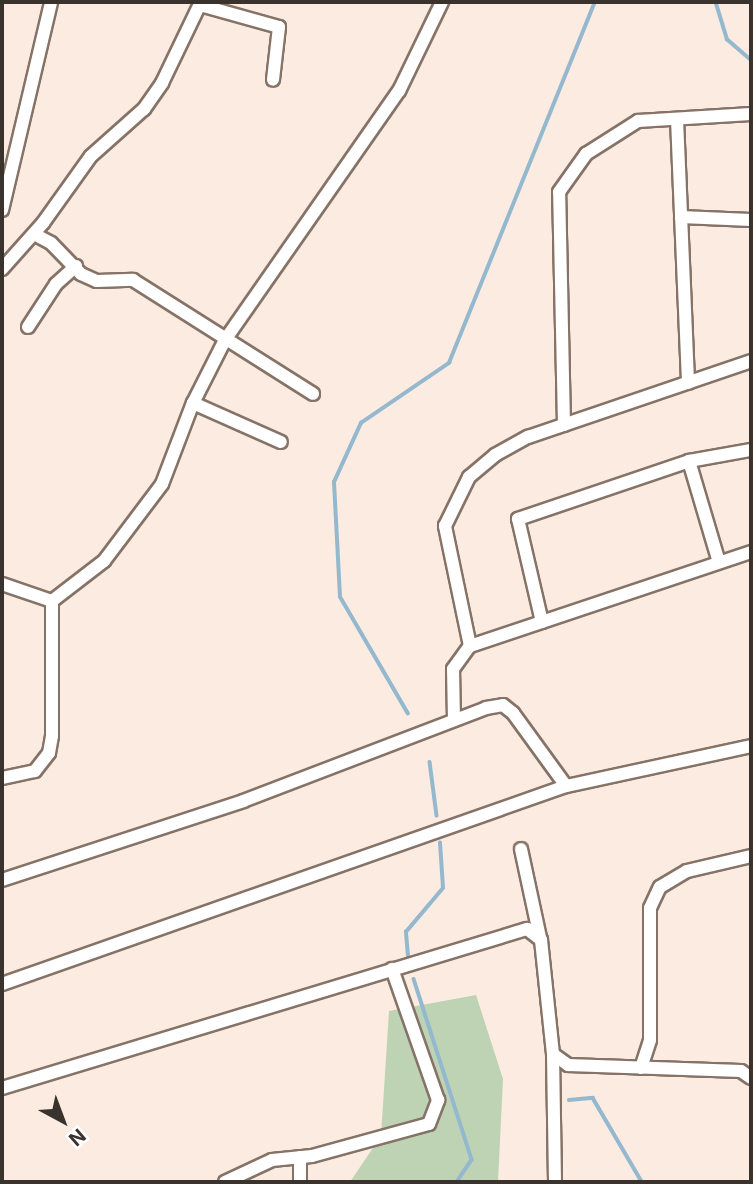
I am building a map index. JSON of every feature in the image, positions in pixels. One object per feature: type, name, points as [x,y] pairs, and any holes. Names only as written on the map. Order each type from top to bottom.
[{"type":"street","points":[[2,210],[6,183],[51,2]]},
{"type":"street","points":[[52,601],[104,561],[162,484],[193,403],[225,340],[399,91],[442,2]]},
{"type":"street","points":[[2,269],[34,234],[91,156],[144,109],[201,4],[279,27],[273,80]]},
{"type":"street","points":[[564,425],[559,192],[586,154],[638,121],[751,114]]},
{"type":"street","points":[[677,119],[688,383]]},
{"type":"street","points":[[681,217],[751,220]]},
{"type":"street","points":[[34,234],[51,243],[81,274],[97,281],[133,280],[313,394]]},
{"type":"street","points":[[28,327],[56,284],[76,266]]},
{"type":"street","points":[[470,646],[445,526],[454,500],[469,477],[495,455],[564,425],[751,361]]},
{"type":"street","points":[[193,403],[210,415],[281,442]]},
{"type":"street","points":[[542,622],[518,519],[689,460],[751,450]]},
{"type":"street","points":[[689,460],[719,562]]},
{"type":"street","points":[[454,720],[453,669],[470,646],[751,552]]},
{"type":"street","points":[[2,584],[52,601]]},
{"type":"street","points":[[2,778],[35,771],[49,752],[52,601]]},
{"type":"street","points":[[2,880],[243,802],[454,720],[503,705],[566,786]]},
{"type":"street","points":[[2,984],[566,786],[751,746]]},
{"type":"street","points":[[521,849],[541,940],[553,1054],[555,1182]]},
{"type":"street","points":[[641,1068],[650,1040],[650,908],[660,887],[687,871],[751,856]]},
{"type":"street","points":[[2,1087],[527,929],[541,940]]},
{"type":"street","points":[[225,1182],[272,1160],[300,1157],[429,1124],[438,1100],[392,969]]},
{"type":"street","points":[[553,1054],[568,1065],[741,1071],[751,1078]]},
{"type":"street","points":[[300,1157],[300,1182]]},
{"type":"green space","points":[[476,995],[503,1079],[498,1182],[350,1182],[381,1136],[389,1011]]},
{"type":"waterway","points":[[408,714],[340,597],[334,482],[361,423],[449,363],[595,2]]},
{"type":"waterway","points":[[716,2],[727,39],[751,60]]},
{"type":"waterway","points":[[430,762],[437,816]]},
{"type":"waterway","points":[[408,956],[406,932],[443,888],[440,843]]},
{"type":"waterway","points":[[414,979],[472,1160],[457,1182]]},
{"type":"waterway","points":[[569,1100],[593,1098],[642,1182]]}]
